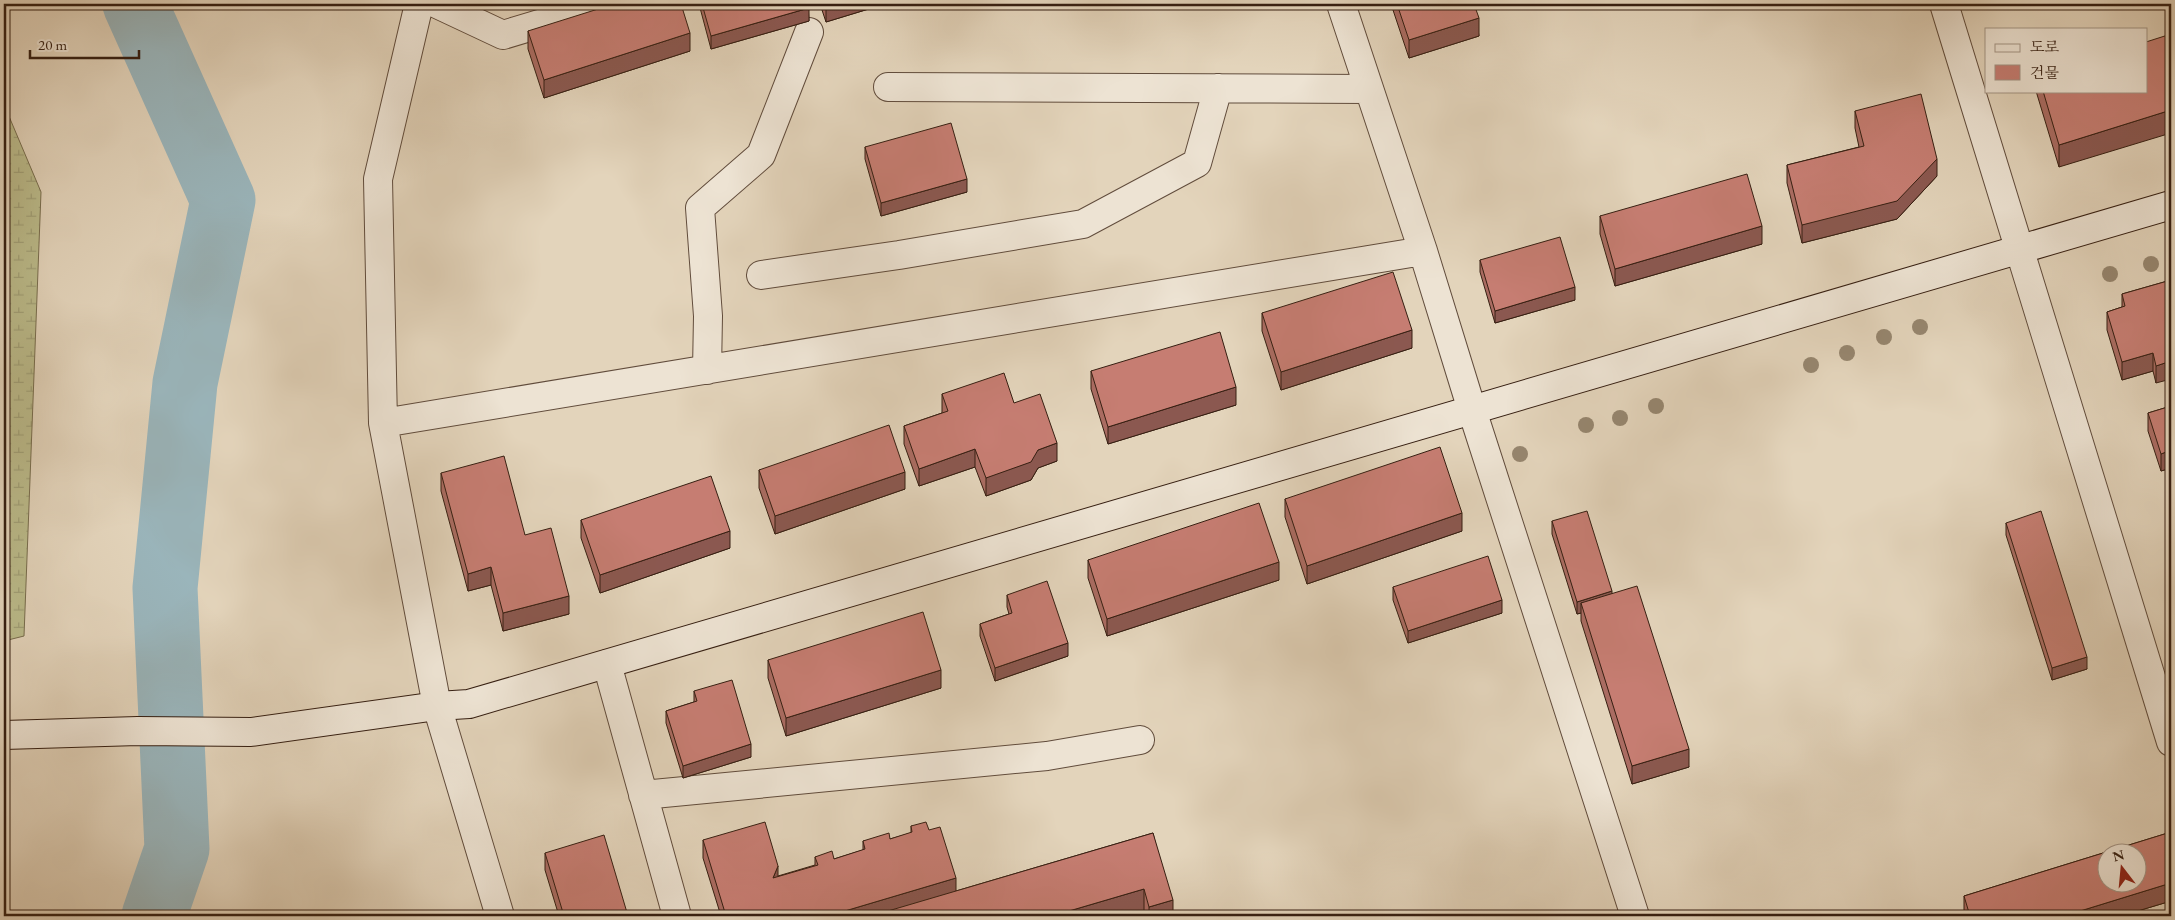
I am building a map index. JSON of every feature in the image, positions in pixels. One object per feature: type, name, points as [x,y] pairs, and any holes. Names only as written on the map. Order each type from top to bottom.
[{"type":"street","points":[[420,4],[378,179],[383,423],[437,706],[500,916]]},
{"type":"street","points":[[436,4],[503,35],[606,4]]},
{"type":"street","points":[[1341,4],[1423,251],[1472,410],[1635,916]]},
{"type":"street","points":[[1944,4],[2171,742]]},
{"type":"street","points":[[706,370],[708,316],[700,208],[761,155],[810,32]]},
{"type":"street","points":[[888,87],[1368,89]]},
{"type":"street","points":[[760,275],[1083,224],[1197,163],[1218,88]]},
{"type":"street","points":[[4,735],[138,731],[250,732],[437,706],[470,704],[2171,205]]},
{"type":"street","points":[[383,423],[1423,251]]},
{"type":"street","points":[[607,664],[677,916]]},
{"type":"street","points":[[643,795],[1047,756],[1140,740]]},
{"type":"green space","points":[[4,113],[8,114],[41,192],[24,636],[4,641]]},
{"type":"building","points":[[614,4],[681,4],[690,33],[544,80],[528,31]]},
{"type":"building","points":[[702,4],[808,4],[809,8],[711,36]]},
{"type":"building","points":[[1397,4],[1474,4],[1479,18],[1409,40]]},
{"type":"building","points":[[2171,34],[2171,110],[2059,145],[2043,92],[2148,92],[2148,41]]},
{"type":"building","points":[[1921,94],[1937,159],[1897,201],[1802,225],[1787,165],[1864,146],[1855,111]]},
{"type":"building","points":[[951,123],[967,179],[881,203],[865,147]]},
{"type":"building","points":[[1747,174],[1762,226],[1615,269],[1600,216]]},
{"type":"building","points":[[1560,237],[1575,287],[1495,311],[1480,260]]},
{"type":"building","points":[[1393,272],[1412,330],[1281,372],[1262,313]]},
{"type":"building","points":[[2171,280],[2171,361],[2156,366],[2153,353],[2122,362],[2107,312],[2125,306],[2122,294]]},
{"type":"building","points":[[1220,332],[1236,387],[1108,427],[1091,371]]},
{"type":"building","points":[[1004,373],[1014,403],[1040,394],[1057,443],[1038,450],[1031,462],[986,478],[975,449],[919,469],[904,426],[948,411],[942,394]]},
{"type":"building","points":[[2171,406],[2171,450],[2161,454],[2148,413]]},
{"type":"building","points":[[889,425],[905,472],[775,516],[759,470]]},
{"type":"building","points":[[1440,447],[1462,513],[1307,566],[1285,499]]},
{"type":"building","points":[[504,456],[525,535],[551,528],[569,596],[503,613],[491,567],[468,574],[441,473]]},
{"type":"building","points":[[711,476],[730,531],[600,575],[581,520]]},
{"type":"building","points":[[1259,503],[1279,562],[1107,619],[1088,560]]},
{"type":"building","points":[[1587,511],[1612,591],[1577,602],[1552,521]]},
{"type":"building","points":[[2041,511],[2087,657],[2052,668],[2006,523]]},
{"type":"building","points":[[1488,556],[1502,600],[1408,631],[1393,587]]},
{"type":"building","points":[[1047,581],[1068,643],[995,668],[980,624],[1012,613],[1007,595]]},
{"type":"building","points":[[1637,586],[1689,749],[1632,766],[1581,603]]},
{"type":"building","points":[[923,612],[941,670],[786,718],[768,660]]},
{"type":"building","points":[[732,680],[751,744],[683,766],[666,711],[697,701],[694,691]]},
{"type":"building","points":[[765,822],[778,866],[773,878],[818,865],[815,857],[832,851],[834,859],[865,849],[863,841],[889,833],[890,839],[912,832],[911,826],[926,822],[929,830],[940,827],[956,878],[828,916],[726,916],[703,840]]},
{"type":"building","points":[[2171,832],[2171,883],[2148,890],[2148,842],[2139,842]]},
{"type":"building","points":[[1153,833],[1173,900],[1149,907],[1144,889],[1052,916],[871,916]]},
{"type":"building","points":[[604,835],[628,916],[564,916],[545,853]]},
{"type":"building","points":[[2098,855],[2098,892],[2142,892],[2064,916],[1970,916],[1964,896]]},
{"type":"waterway","points":[[135,4],[223,200],[185,383],[165,588],[177,849],[154,916]]}]
